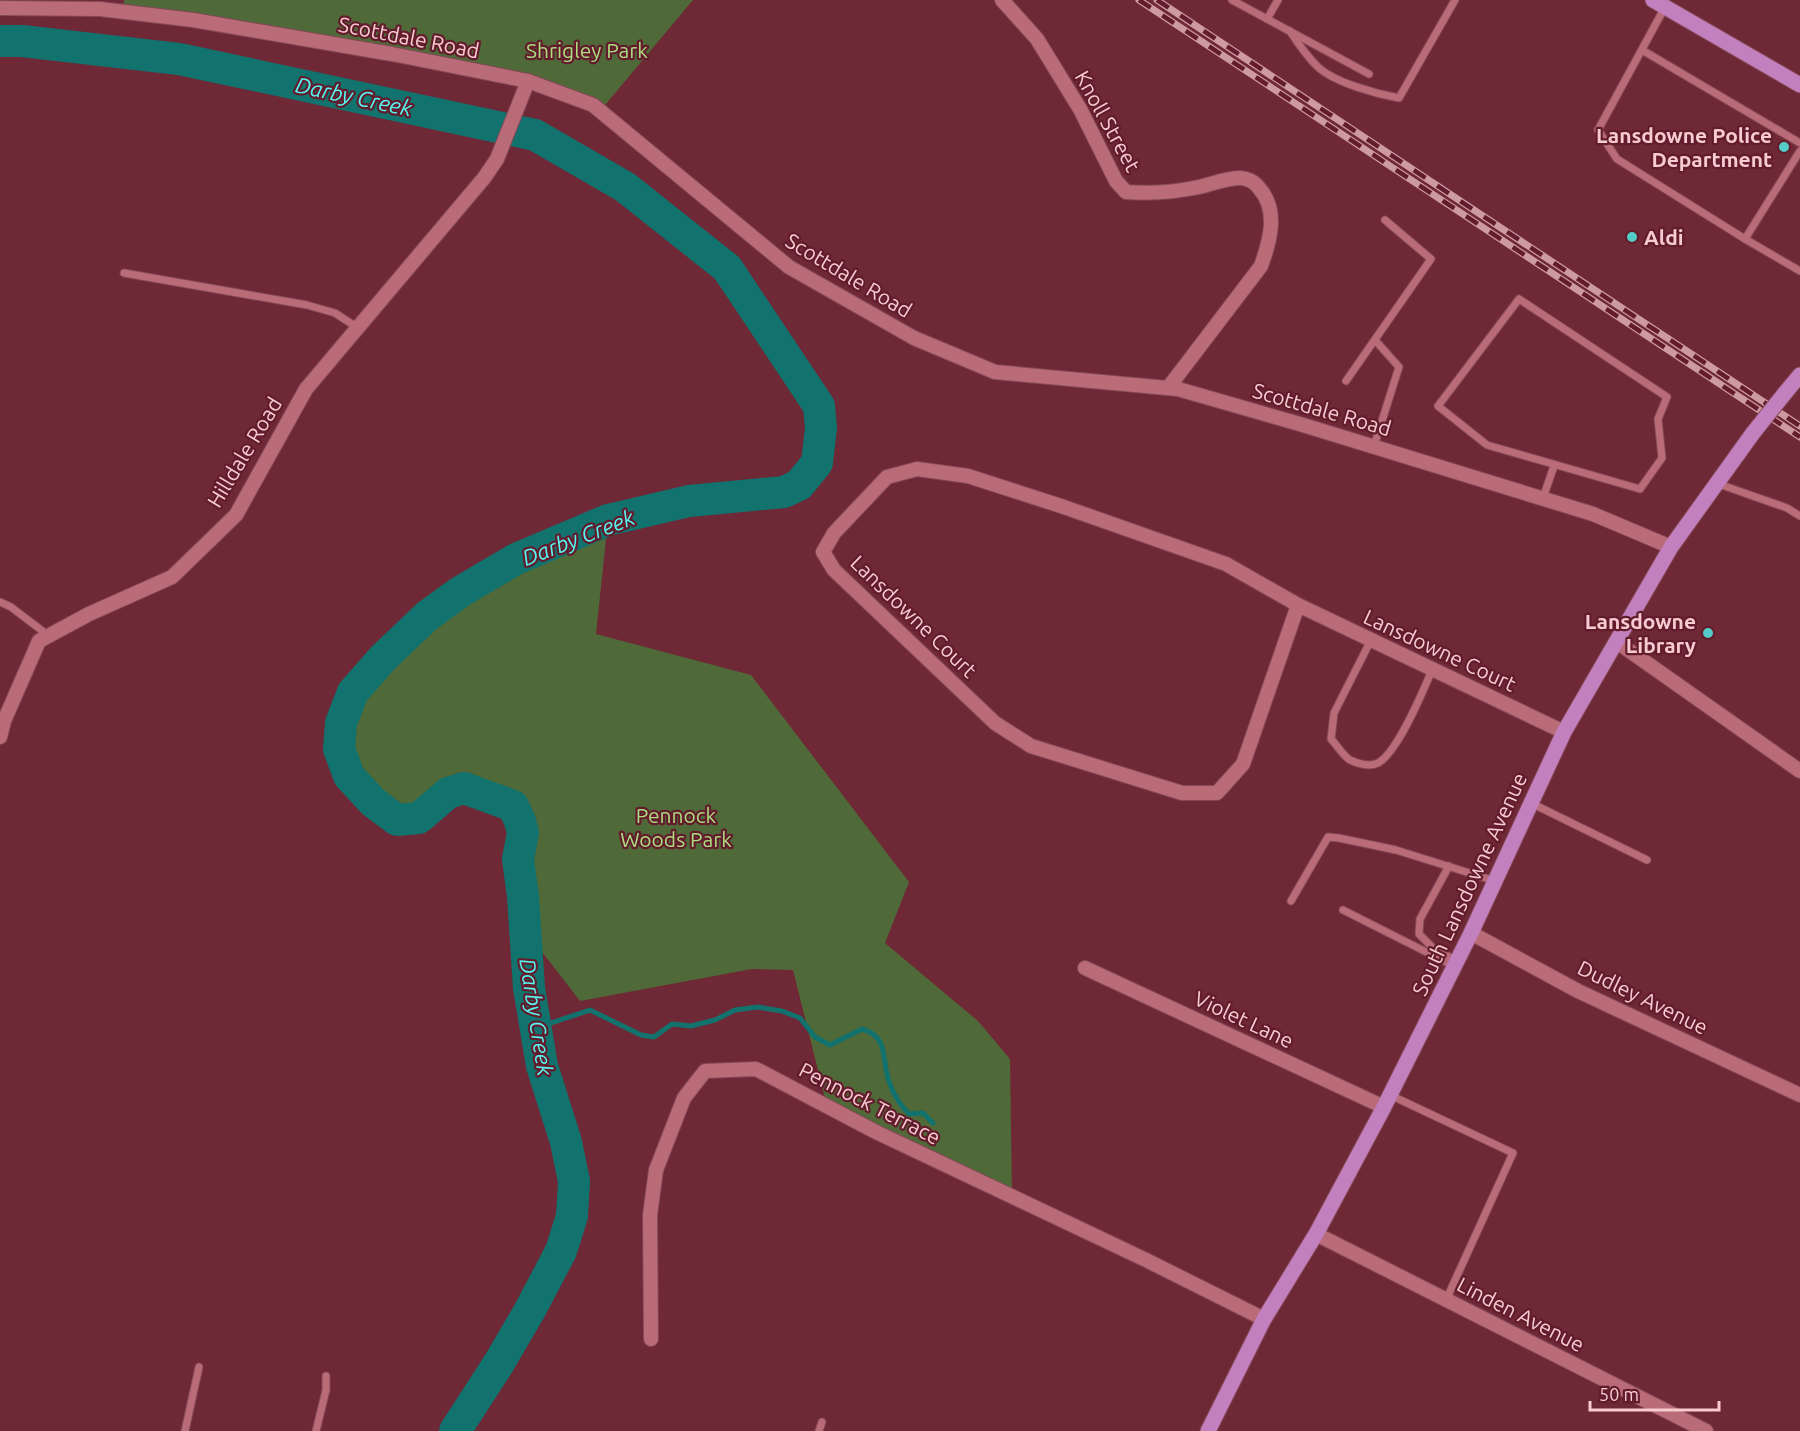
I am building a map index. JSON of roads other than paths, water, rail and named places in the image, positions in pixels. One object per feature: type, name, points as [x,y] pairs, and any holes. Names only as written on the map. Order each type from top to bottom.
[{"type":"main road","points":[[1657,2],[1800,85]]},
{"type":"main road","name":"South Lansdowne Avenue","points":[[1209,1431],[1264,1319],[1316,1234],[1387,1101],[1471,933],[1564,732],[1671,547],[1753,433],[1800,375]]},
{"type":"street","name":"Knoll Street","points":[[1002,0],[1036,39],[1080,109],[1116,182],[1126,192],[1141,194],[1185,190],[1240,178],[1255,182],[1265,195],[1271,211],[1269,244],[1261,266],[1168,388]]},
{"type":"street","name":"Scottdale Road","points":[[0,8],[100,9],[193,20],[392,54],[593,105],[789,267],[914,338],[995,372],[1168,388],[1189,392],[1593,514],[1671,547]]},
{"type":"street","name":"Hilldale Road","points":[[0,737],[4,721],[39,641],[89,614],[172,577],[236,515],[306,389],[484,178],[496,159],[525,88]]},
{"type":"street","name":"Lansdowne Court","points":[[1298,606],[1243,764],[1217,793],[1182,793],[1031,746],[995,723],[834,570],[823,552],[834,533],[887,477],[917,469],[968,476],[1226,564],[1298,606],[1564,732]]},
{"type":"street","points":[[1617,642],[1800,771]]},
{"type":"street","name":"Dudley Avenue","points":[[1471,933],[1578,991],[1800,1095]]},
{"type":"street","name":"Violet Lane","points":[[1085,968],[1387,1101]]},
{"type":"street","name":"Pennock Terrace","points":[[651,1339],[650,1215],[656,1170],[684,1098],[705,1071],[756,1069],[876,1132],[1136,1255],[1264,1319]]},
{"type":"street","name":"Linden Avenue","points":[[1316,1234],[1706,1431]]},
{"type":"lane","points":[[1232,0],[1369,74]]},
{"type":"lane","points":[[1267,19],[1278,0]]},
{"type":"lane","points":[[1290,31],[1304,53],[1321,70],[1353,85],[1399,98],[1455,0]]},
{"type":"lane","points":[[1657,2],[1642,50],[1598,130],[1617,159],[1800,271]]},
{"type":"lane","points":[[1642,50],[1800,143]]},
{"type":"lane","points":[[1745,239],[1800,151]]},
{"type":"lane","points":[[1346,381],[1431,259],[1385,220]]},
{"type":"lane","points":[[124,273],[307,305],[335,313],[358,328]]},
{"type":"lane","points":[[1519,299],[1667,397],[1658,419],[1662,458],[1640,489],[1554,466],[1487,445],[1438,406],[1519,299]]},
{"type":"lane","points":[[1374,446],[1400,367],[1375,340]]},
{"type":"lane","points":[[1543,498],[1554,466]]},
{"type":"lane","points":[[1716,483],[1787,508],[1800,516]]},
{"type":"lane","points":[[0,602],[49,636]]},
{"type":"lane","points":[[1371,640],[1334,713],[1331,739],[1349,759],[1366,765],[1378,763],[1390,751],[1413,712],[1432,670]]},
{"type":"lane","points":[[1531,803],[1647,860]]},
{"type":"lane","points":[[1291,901],[1328,837],[1396,850],[1495,881]]},
{"type":"lane","points":[[1449,866],[1420,919],[1419,934],[1455,964]]},
{"type":"lane","points":[[1343,910],[1455,964]]},
{"type":"lane","points":[[1387,1101],[1513,1153],[1446,1300]]},
{"type":"lane","points":[[185,1431],[199,1366]]},
{"type":"lane","points":[[316,1431],[326,1390],[326,1376]]},
{"type":"lane","points":[[819,1431],[822,1422]]},
{"type":"waterway","name":"Darby Creek","points":[[0,41],[22,41],[179,59],[535,135],[625,187],[727,268],[819,406],[821,428],[817,463],[799,485],[784,492],[689,501],[608,520],[516,559],[460,592],[427,616],[383,658],[353,692],[341,723],[339,749],[349,776],[373,802],[397,820],[419,818],[448,793],[464,788],[513,806],[523,833],[518,859],[529,988],[542,1066],[566,1142],[574,1181],[572,1216],[561,1251],[530,1310],[455,1431]]},
{"type":"waterway","points":[[536,1028],[590,1010],[641,1035],[654,1037],[672,1024],[691,1026],[715,1020],[735,1010],[758,1007],[782,1011],[800,1018],[815,1037],[830,1045],[862,1029],[871,1033],[881,1043],[889,1081],[900,1103],[909,1114],[923,1113],[933,1123]]},
{"type":"railway","points":[[1139,0],[1800,437]]},
{"type":"railway","points":[[1157,0],[1800,426]]},
{"type":"place","name":"Lansdowne Police Department","points":[[1784,147]]},
{"type":"place","name":"Aldi","points":[[1632,237]]},
{"type":"place","name":"Lansdowne Library","points":[[1708,633]]},
{"type":"park label","name":"Shrigley Park","points":[[587,50]]},
{"type":"park label","name":"Pennock Woods Park","points":[[676,827]]}]
